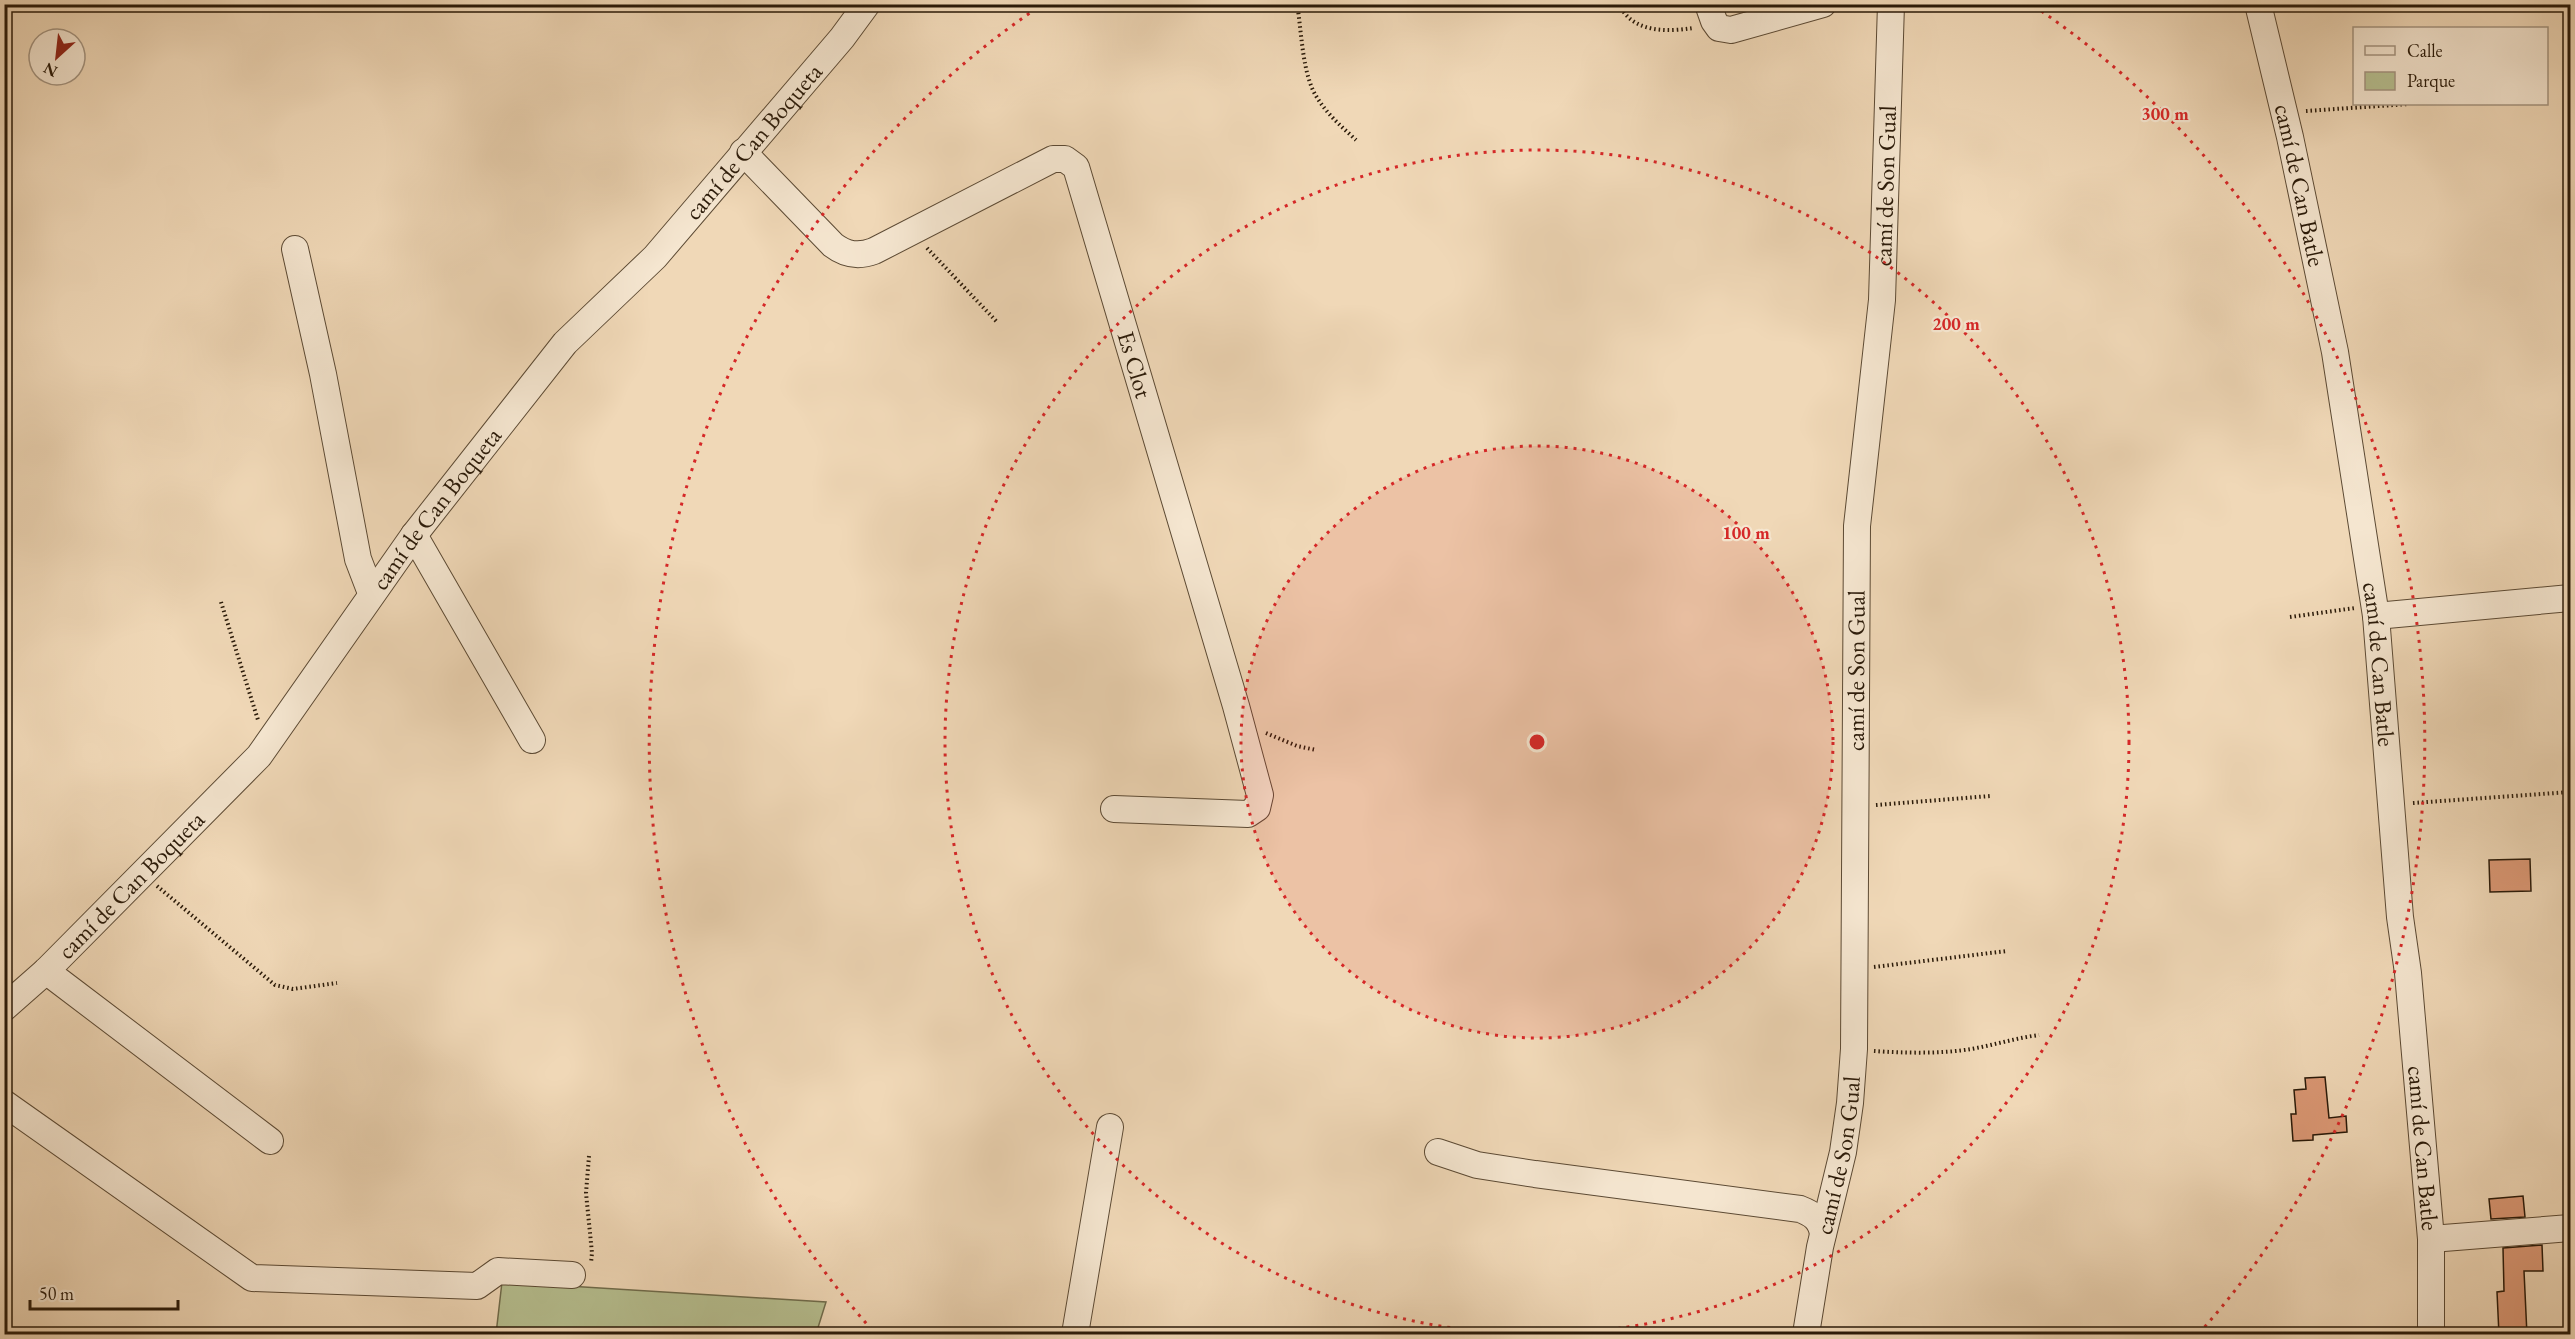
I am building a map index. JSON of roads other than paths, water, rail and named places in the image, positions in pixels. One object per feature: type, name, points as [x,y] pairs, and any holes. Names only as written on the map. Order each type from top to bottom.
[{"type":"street","name":"camí de Can Boqueta","points":[[4,1008],[45,971],[259,756],[371,593],[565,342],[655,257],[842,38],[867,4]]},
{"type":"street","points":[[1711,13],[1719,28],[1731,30],[1823,4]]},
{"type":"street","name":"camí de Son Gual","points":[[1806,1335],[1823,1233],[1843,1152],[1854,1049],[1857,526],[1882,300],[1891,4]]},
{"type":"street","name":"camí de Can Batle","points":[[2258,4],[2285,116],[2335,352],[2376,612],[2400,917],[2408,973],[2431,1239],[2431,1335]]},
{"type":"street","name":"Es Clot","points":[[743,152],[838,249],[852,255],[866,254],[902,237],[1053,159],[1065,159],[1076,167],[1236,706],[1260,795],[1259,805],[1254,811],[1242,814],[1114,809]]},
{"type":"street","points":[[295,249],[323,374],[358,559],[371,593]]},
{"type":"street","points":[[414,535],[532,740]]},
{"type":"street","points":[[2376,612],[2571,598]]},
{"type":"street","points":[[45,971],[270,1141]]},
{"type":"street","points":[[4,1103],[252,1278],[477,1286],[498,1271],[572,1275]]},
{"type":"street","points":[[1075,1335],[1110,1127]]},
{"type":"street","points":[[1438,1152],[1477,1165],[1534,1174],[1800,1209],[1816,1217],[1821,1223],[1823,1233]]},
{"type":"street","points":[[2431,1239],[2571,1228]]}]
